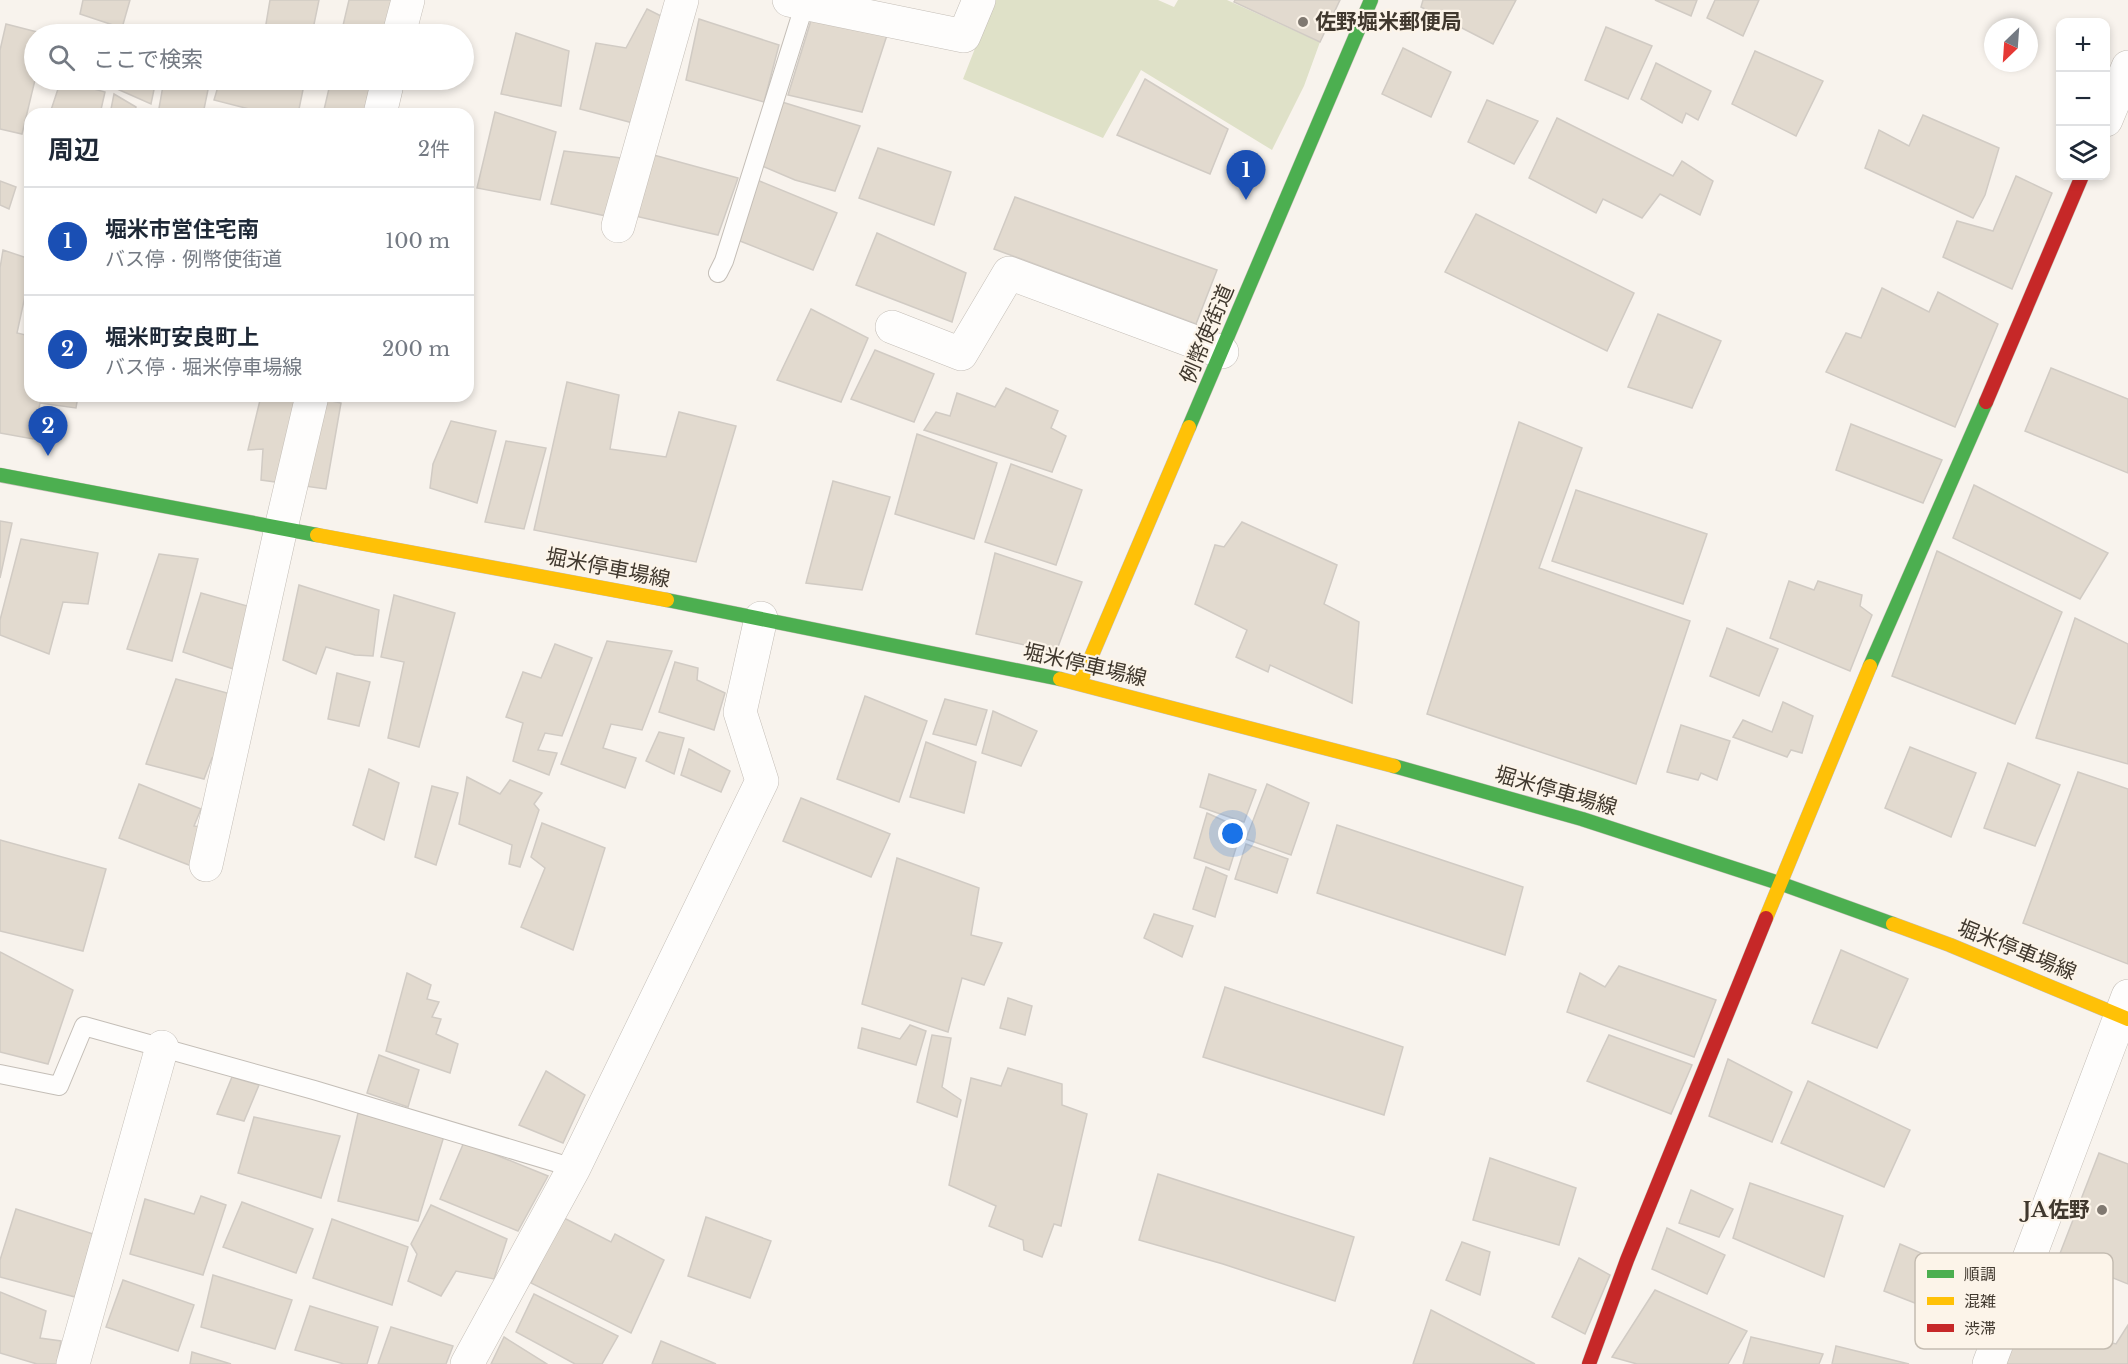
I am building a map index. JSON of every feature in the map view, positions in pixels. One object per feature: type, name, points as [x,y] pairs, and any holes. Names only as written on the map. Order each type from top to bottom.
[{"type":"main road","name":"例幣使街道","points":[[1080,683],[1371,0]]},
{"type":"main road","points":[[1589,1364],[1627,1260],[1782,884],[1854,702],[1947,492],[2080,180]]},
{"type":"main road","name":"堀米停車場線","points":[[0,475],[761,618],[1080,683],[1346,753],[1582,819],[1782,884],[2125,1010]]},
{"type":"street","points":[[402,24],[408,0]]},
{"type":"street","points":[[618,226],[682,0]]},
{"type":"street","points":[[797,2],[964,36],[979,0]]},
{"type":"street","points":[[2110,110],[2128,67]]},
{"type":"street","points":[[381,108],[386,90]]},
{"type":"street","points":[[892,327],[961,354],[1009,273],[1222,352]]},
{"type":"street","points":[[206,865],[280,528],[311,402]]},
{"type":"street","points":[[467,1364],[574,1168],[762,781],[741,712],[761,618]]},
{"type":"street","points":[[2032,1253],[2125,1010]]},
{"type":"street","points":[[73,1364],[162,1047]]},
{"type":"street","points":[[1989,1364],[1995,1349]]},
{"type":"lane","points":[[718,273],[724,261],[797,2]]},
{"type":"lane","points":[[0,1074],[59,1086],[84,1026],[326,1093],[574,1168]]},
{"type":"green space","points":[[994,0],[1158,0],[1174,7],[1178,0],[1227,0],[1320,42],[1304,86],[1272,150],[1141,70],[1103,138],[963,79]]},
{"type":"building","points":[[83,0],[130,0],[123,24],[110,24],[80,14]]},
{"type":"building","points":[[270,0],[319,0],[314,24],[266,24]]},
{"type":"building","points":[[349,0],[411,0],[412,24],[343,24]]},
{"type":"building","name":"佐野堀米郵便局","points":[[1235,0],[1340,0],[1320,42],[1234,2]]},
{"type":"building","points":[[1423,0],[1516,0],[1493,44],[1421,7]]},
{"type":"building","points":[[1655,0],[1697,0],[1691,16]]},
{"type":"building","points":[[1715,0],[1759,0],[1743,36],[1707,18]]},
{"type":"building","points":[[647,9],[661,16],[633,123],[580,109],[596,43],[626,48]]},
{"type":"building","points":[[813,14],[888,32],[862,112],[788,95]]},
{"type":"building","points":[[699,19],[779,45],[764,102],[686,80]]},
{"type":"building","points":[[6,24],[24,29],[24,90],[33,90],[28,108],[24,108],[22,134],[0,129],[0,50]]},
{"type":"building","points":[[1606,27],[1652,46],[1628,99],[1585,80]]},
{"type":"building","points":[[516,33],[569,51],[561,106],[501,94]]},
{"type":"building","points":[[1403,48],[1451,72],[1431,117],[1382,94]]},
{"type":"building","points":[[1755,51],[1823,81],[1796,136],[1732,104]]},
{"type":"building","points":[[1656,63],[1711,91],[1698,120],[1686,113],[1682,123],[1641,99]]},
{"type":"building","points":[[1145,79],[1228,129],[1210,174],[1117,135]]},
{"type":"building","points":[[58,90],[105,92],[101,108],[52,108]]},
{"type":"building","points":[[120,90],[154,90],[151,104]]},
{"type":"building","points":[[162,90],[208,90],[204,108],[159,108]]},
{"type":"building","points":[[217,90],[303,90],[299,108],[245,108],[214,100]]},
{"type":"building","points":[[329,90],[399,90],[394,108],[324,108]]},
{"type":"building","points":[[114,94],[136,107],[136,108],[111,108]]},
{"type":"building","points":[[1487,100],[1538,121],[1514,164],[1468,142]]},
{"type":"building","points":[[782,102],[860,126],[835,191],[795,180],[762,166]]},
{"type":"building","points":[[495,112],[556,132],[540,200],[477,188]]},
{"type":"building","points":[[1923,115],[1999,148],[1985,195],[1973,218],[1865,168],[1879,130],[1909,146]]},
{"type":"building","points":[[1557,118],[1673,176],[1682,161],[1713,181],[1700,215],[1660,194],[1642,218],[1603,199],[1596,213],[1529,178]]},
{"type":"building","points":[[878,148],[951,172],[934,225],[859,198]]},
{"type":"building","points":[[564,151],[621,158],[606,216],[551,204]]},
{"type":"building","points":[[650,154],[738,178],[718,235],[635,216]]},
{"type":"building","points":[[2016,176],[2052,193],[2012,289],[1943,257],[1957,221],[1993,231]]},
{"type":"building","points":[[757,180],[837,213],[813,270],[740,241]]},
{"type":"building","points":[[0,181],[16,187],[9,209],[0,205]]},
{"type":"building","points":[[1015,197],[1217,270],[1196,324],[994,249]]},
{"type":"building","points":[[1476,214],[1634,293],[1607,351],[1445,272]]},
{"type":"building","points":[[877,233],[966,273],[952,322],[856,285]]},
{"type":"building","points":[[3,250],[24,257],[24,301],[17,333],[24,335],[24,402],[77,402],[76,408],[40,403],[33,439],[0,433],[0,268]]},
{"type":"building","points":[[1882,288],[1929,312],[1938,292],[1998,324],[1955,427],[1826,372],[1846,333],[1861,338]]},
{"type":"building","points":[[811,309],[868,338],[841,402],[777,380]]},
{"type":"building","points":[[1658,314],[1721,341],[1692,408],[1628,387]]},
{"type":"building","points":[[875,350],[934,374],[914,422],[851,399]]},
{"type":"building","points":[[2051,368],[2128,399],[2128,473],[2025,431]]},
{"type":"building","points":[[567,382],[619,395],[610,449],[666,457],[679,412],[736,426],[696,562],[534,530]]},
{"type":"building","points":[[1006,388],[1058,411],[1051,428],[1066,436],[1052,472],[924,430],[936,412],[950,416],[957,393],[995,407]]},
{"type":"building","points":[[260,402],[341,403],[326,489],[261,480],[263,449],[248,450]]},
{"type":"building","points":[[451,421],[496,431],[477,503],[430,488],[433,464]]},
{"type":"building","points":[[1519,422],[1582,448],[1539,568],[1690,621],[1636,784],[1427,714]]},
{"type":"building","points":[[1851,424],[1942,460],[1923,503],[1836,470]]},
{"type":"building","points":[[917,434],[997,463],[974,539],[895,514]]},
{"type":"building","points":[[506,441],[546,448],[524,529],[485,522]]},
{"type":"building","points":[[1011,464],[1082,490],[1056,565],[985,542]]},
{"type":"building","points":[[833,481],[890,497],[862,590],[806,583]]},
{"type":"building","points":[[1974,485],[2108,553],[2080,599],[1953,538]]},
{"type":"building","points":[[1576,490],[1707,534],[1683,604],[1552,561]]},
{"type":"building","points":[[0,521],[12,523],[0,578]]},
{"type":"building","points":[[1242,522],[1337,565],[1324,604],[1359,622],[1352,703],[1270,665],[1268,672],[1236,657],[1247,630],[1195,604],[1215,545],[1224,547]]},
{"type":"building","points":[[21,539],[98,553],[88,604],[63,602],[49,654],[0,635],[0,620]]},
{"type":"building","points":[[1937,551],[2062,612],[2015,724],[1892,676]]},
{"type":"building","points":[[995,553],[1082,582],[1056,652],[976,634]]},
{"type":"building","points":[[159,554],[198,559],[172,661],[127,649]]},
{"type":"building","points":[[1789,581],[1814,590],[1818,581],[1862,595],[1860,606],[1872,615],[1850,671],[1770,638]]},
{"type":"building","points":[[299,585],[379,610],[373,656],[355,655],[326,647],[316,674],[283,660]]},
{"type":"building","points":[[201,593],[272,613],[254,676],[183,652]]},
{"type":"building","points":[[394,595],[455,613],[419,747],[388,738],[404,662],[381,657]]},
{"type":"building","points":[[2075,618],[2128,644],[2128,764],[2036,738]]},
{"type":"building","points":[[1727,628],[1778,649],[1759,696],[1710,676]]},
{"type":"building","points":[[607,641],[672,651],[642,730],[611,724],[603,748],[636,758],[625,788],[561,764]]},
{"type":"building","points":[[555,644],[592,658],[562,736],[545,733],[538,750],[557,753],[549,775],[513,761],[523,723],[506,717],[523,672],[541,678]]},
{"type":"building","points":[[675,662],[698,668],[697,680],[725,693],[714,730],[659,712]]},
{"type":"building","points":[[337,673],[370,682],[359,726],[328,719]]},
{"type":"building","points":[[176,679],[256,701],[237,758],[212,758],[204,779],[146,764]]},
{"type":"building","points":[[865,696],[927,721],[899,802],[837,779]]},
{"type":"building","points":[[945,699],[987,710],[976,745],[933,734]]},
{"type":"building","points":[[1783,702],[1813,716],[1802,753],[1791,750],[1787,757],[1733,737],[1743,720],[1772,732]]},
{"type":"building","points":[[993,711],[1037,731],[1021,766],[982,753]]},
{"type":"building","points":[[1681,725],[1730,741],[1717,780],[1701,773],[1698,780],[1667,772]]},
{"type":"building","points":[[659,732],[684,738],[674,774],[646,761]]},
{"type":"building","points":[[926,742],[976,762],[964,813],[910,797]]},
{"type":"building","points":[[1910,747],[1976,773],[1951,837],[1885,808]]},
{"type":"building","points":[[689,749],[730,771],[721,792],[681,775]]},
{"type":"building","points":[[2008,763],[2060,785],[2035,846],[1984,828]]},
{"type":"building","points":[[369,769],[399,783],[384,840],[353,825]]},
{"type":"building","points":[[2078,772],[2128,789],[2128,964],[2023,923]]},
{"type":"building","points":[[1209,774],[1256,790],[1244,822],[1200,807]]},
{"type":"building","points":[[467,777],[500,794],[510,780],[542,793],[534,804],[539,810],[520,867],[509,864],[512,845],[459,824]]},
{"type":"building","points":[[139,784],[201,809],[194,826],[224,831],[207,872],[119,838]]},
{"type":"building","points":[[1267,784],[1309,803],[1291,855],[1246,839]]},
{"type":"building","points":[[432,786],[458,793],[436,865],[415,857]]},
{"type":"building","points":[[801,798],[890,834],[871,877],[783,841]]},
{"type":"building","points":[[1207,813],[1242,829],[1229,870],[1194,858]]},
{"type":"building","points":[[542,823],[605,848],[573,950],[521,927],[545,868],[531,857]]},
{"type":"building","points":[[1337,825],[1523,887],[1505,955],[1317,893]]},
{"type":"building","points":[[0,840],[106,869],[83,951],[0,931]]},
{"type":"building","points":[[1246,844],[1288,859],[1277,893],[1235,879]]},
{"type":"building","points":[[897,858],[979,888],[971,935],[1002,943],[984,985],[962,978],[948,1032],[862,1004]]},
{"type":"building","points":[[1206,867],[1227,876],[1215,917],[1193,909]]},
{"type":"building","points":[[1154,914],[1193,926],[1182,957],[1144,938]]},
{"type":"building","points":[[1841,950],[1908,979],[1877,1048],[1812,1023]]},
{"type":"building","points":[[0,952],[73,990],[48,1064],[0,1052]]},
{"type":"building","points":[[1619,966],[1716,1000],[1694,1057],[1567,1012],[1580,973],[1605,987]]},
{"type":"building","points":[[407,973],[431,985],[427,999],[439,1002],[432,1017],[441,1019],[436,1034],[458,1044],[450,1073],[386,1051]]},
{"type":"building","points":[[1225,987],[1403,1047],[1384,1115],[1203,1057]]},
{"type":"building","points":[[1008,998],[1032,1006],[1025,1035],[1000,1028]]},
{"type":"building","points":[[910,1025],[926,1031],[916,1065],[858,1048],[862,1028],[900,1039]]},
{"type":"building","points":[[932,1035],[951,1038],[942,1087],[961,1100],[957,1117],[917,1102]]},
{"type":"building","points":[[1609,1035],[1692,1065],[1671,1114],[1587,1081]]},
{"type":"building","points":[[379,1055],[419,1070],[408,1107],[367,1093]]},
{"type":"building","points":[[1728,1059],[1792,1092],[1772,1142],[1709,1116]]},
{"type":"building","points":[[1008,1068],[1062,1084],[1062,1105],[1087,1114],[1061,1226],[1054,1224],[1042,1257],[1024,1250],[1023,1240],[989,1226],[996,1206],[949,1185],[971,1078],[1001,1086]]},
{"type":"building","points":[[546,1071],[585,1095],[563,1143],[519,1125]]},
{"type":"building","points":[[232,1077],[259,1085],[244,1121],[217,1114]]},
{"type":"building","points":[[1808,1081],[1910,1130],[1884,1187],[1781,1143]]},
{"type":"building","points":[[358,1113],[444,1136],[418,1221],[338,1201]]},
{"type":"building","points":[[254,1117],[340,1136],[321,1198],[238,1173]]},
{"type":"building","points":[[464,1142],[548,1176],[518,1231],[440,1199]]},
{"type":"building","name":"JA佐野","points":[[2099,1153],[2128,1164],[2128,1284],[2113,1278],[2113,1253],[2060,1253]]},
{"type":"building","points":[[1490,1158],[1576,1188],[1559,1245],[1473,1220]]},
{"type":"building","points":[[1158,1174],[1354,1237],[1335,1301],[1223,1264],[1139,1240]]},
{"type":"building","points":[[1750,1183],[1843,1216],[1824,1277],[1733,1238]]},
{"type":"building","points":[[1691,1190],[1733,1209],[1719,1237],[1679,1223]]},
{"type":"building","points":[[201,1196],[226,1205],[203,1275],[130,1254],[145,1199],[194,1214]]},
{"type":"building","points":[[242,1202],[313,1229],[296,1273],[223,1247]]},
{"type":"building","points":[[431,1205],[507,1239],[494,1279],[456,1271],[441,1296],[408,1281],[417,1254],[411,1244]]},
{"type":"building","points":[[16,1209],[93,1234],[75,1297],[0,1277],[0,1260]]},
{"type":"building","points":[[562,1217],[611,1242],[615,1234],[664,1260],[631,1333],[531,1283]]},
{"type":"building","points":[[706,1217],[771,1241],[750,1298],[688,1276]]},
{"type":"building","points":[[332,1219],[408,1247],[392,1305],[313,1278]]},
{"type":"building","points":[[1667,1228],[1725,1255],[1707,1294],[1652,1269]]},
{"type":"building","points":[[1462,1242],[1490,1252],[1480,1295],[1446,1280]]},
{"type":"building","points":[[1900,1244],[1921,1253],[1915,1253],[1915,1303],[1884,1291]]},
{"type":"building","points":[[1579,1258],[1610,1275],[1585,1334],[1552,1317]]},
{"type":"building","points":[[213,1275],[292,1300],[275,1349],[201,1327]]},
{"type":"building","points":[[123,1280],[194,1305],[178,1351],[106,1327]]},
{"type":"building","points":[[1655,1290],[1747,1331],[1728,1364],[1637,1364],[1612,1357]]},
{"type":"building","points":[[0,1292],[46,1311],[40,1338],[61,1341],[57,1364],[37,1364],[0,1353]]},
{"type":"building","points":[[534,1294],[618,1336],[602,1364],[575,1364],[516,1332]]},
{"type":"building","points":[[310,1306],[378,1327],[367,1364],[344,1364],[295,1350]]},
{"type":"building","points":[[1431,1310],[1535,1364],[1413,1364]]},
{"type":"building","points":[[2128,1325],[2128,1364],[2004,1364],[2010,1349],[2113,1349],[2113,1343],[2116,1344]]},
{"type":"building","points":[[391,1327],[453,1346],[446,1364],[378,1364]]},
{"type":"building","points":[[504,1337],[547,1364],[491,1364]]},
{"type":"building","points":[[1751,1337],[1823,1354],[1819,1364],[1743,1364]]},
{"type":"building","points":[[661,1341],[716,1364],[652,1364]]},
{"type":"building","points":[[1836,1346],[1909,1364],[1832,1364]]},
{"type":"building","points":[[192,1352],[231,1364],[190,1364]]},
{"type":"traffic: fast","points":[[1189,427],[1371,0]]},
{"type":"traffic: fast","points":[[1870,666],[1986,402]]},
{"type":"traffic: fast","points":[[0,475],[317,535]]},
{"type":"traffic: fast","points":[[667,600],[1060,679]]},
{"type":"traffic: fast","points":[[1394,766],[1582,819],[1782,884],[1893,924]]},
{"type":"traffic: slow","points":[[1080,683],[1189,427]]},
{"type":"traffic: slow","points":[[317,535],[667,600]]},
{"type":"traffic: slow","points":[[1766,918],[1870,666]]},
{"type":"traffic: slow","points":[[1060,679],[1394,766]]},
{"type":"traffic: slow","points":[[1893,924],[1950,945],[2128,1019]]},
{"type":"traffic: jam","points":[[1986,402],[2080,180]]},
{"type":"traffic: jam","points":[[1589,1364],[1627,1260],[1766,918]]},
{"type":"place","name":"佐野堀米郵便局","points":[[1303,22]]},
{"type":"place","name":"堀米市営住宅南","points":[[1246,200]]},
{"type":"place","name":"堀米町安良町上","points":[[48,456]]},
{"type":"place","name":"JA佐野","points":[[2102,1210]]}]
